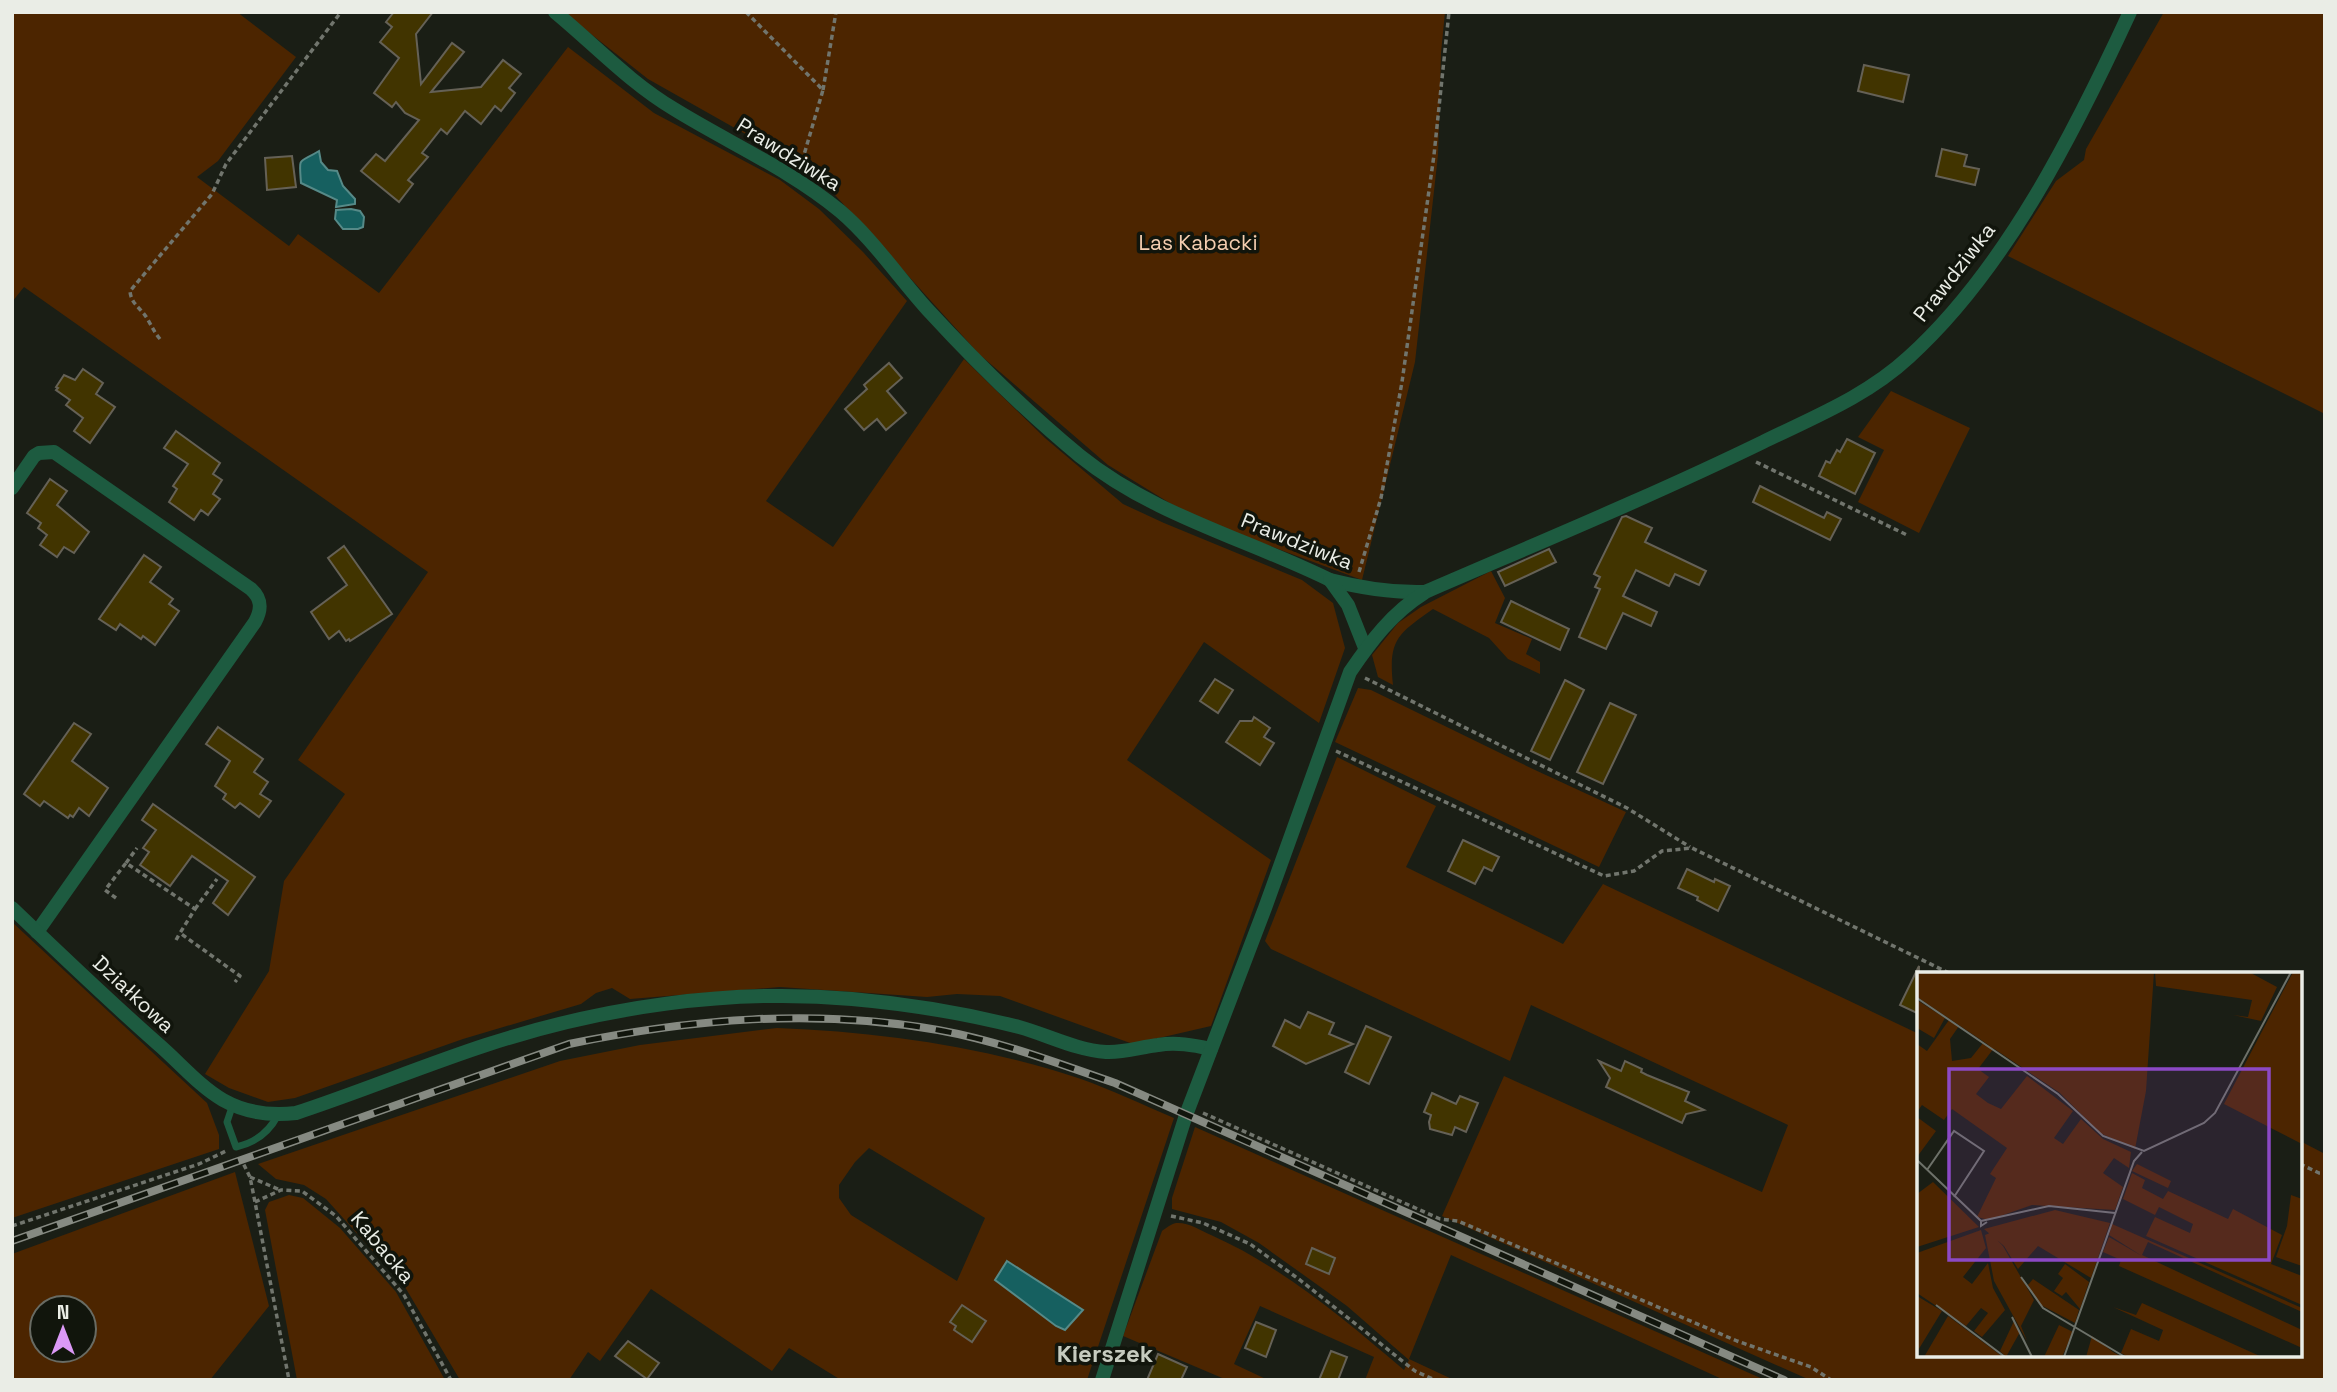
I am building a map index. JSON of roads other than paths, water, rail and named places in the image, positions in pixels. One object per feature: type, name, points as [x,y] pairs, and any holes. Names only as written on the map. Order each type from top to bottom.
[{"type":"street","name":"Prawdziwka","points":[[555,12],[614,66],[641,86],[673,108],[797,179],[841,213],[938,320],[1019,401],[1080,456],[1123,487],[1149,501],[1330,580],[1354,587],[1403,593],[1425,592],[1739,454],[1865,392],[1908,359],[1948,320],[1987,271],[2019,222],[2059,153],[2130,12]]},
{"type":"street","points":[[12,488],[34,456],[54,452],[251,589],[261,608],[255,622],[37,932]]},
{"type":"street","points":[[1330,580],[1348,605],[1365,648]]},
{"type":"street","points":[[1102,1380],[1210,1049],[1325,746],[1350,672],[1365,648],[1392,617],[1425,592]]},
{"type":"street","name":"Działkowa","points":[[12,908],[204,1085],[233,1104],[258,1114],[278,1115]]},
{"type":"street","points":[[278,1115],[296,1113],[334,1101],[486,1045],[566,1023],[661,1005],[734,997],[792,996],[930,1007],[980,1017],[1076,1046],[1106,1052],[1183,1043],[1210,1049]]},
{"type":"lane","points":[[233,1104],[227,1122],[236,1147],[250,1144],[271,1128],[278,1115]]},
{"type":"water","points":[[319,151],[321,162],[328,170],[337,171],[343,186],[355,199],[355,204],[336,207],[337,200],[301,183],[301,161]]},
{"type":"water","points":[[336,210],[360,211],[364,217],[363,227],[343,229],[335,219]]},
{"type":"water","points":[[1007,1261],[1083,1310],[1065,1330],[1056,1326],[995,1280]]},
{"type":"railway","points":[[12,1241],[569,1044],[707,1023],[753,1019],[845,1019],[892,1023],[983,1040],[1115,1083],[1784,1380]]},
{"type":"district","name":"Kierszek","points":[[1105,1353]]},
{"type":"park label","name":"Las Kabacki","points":[[1198,242]]}]
